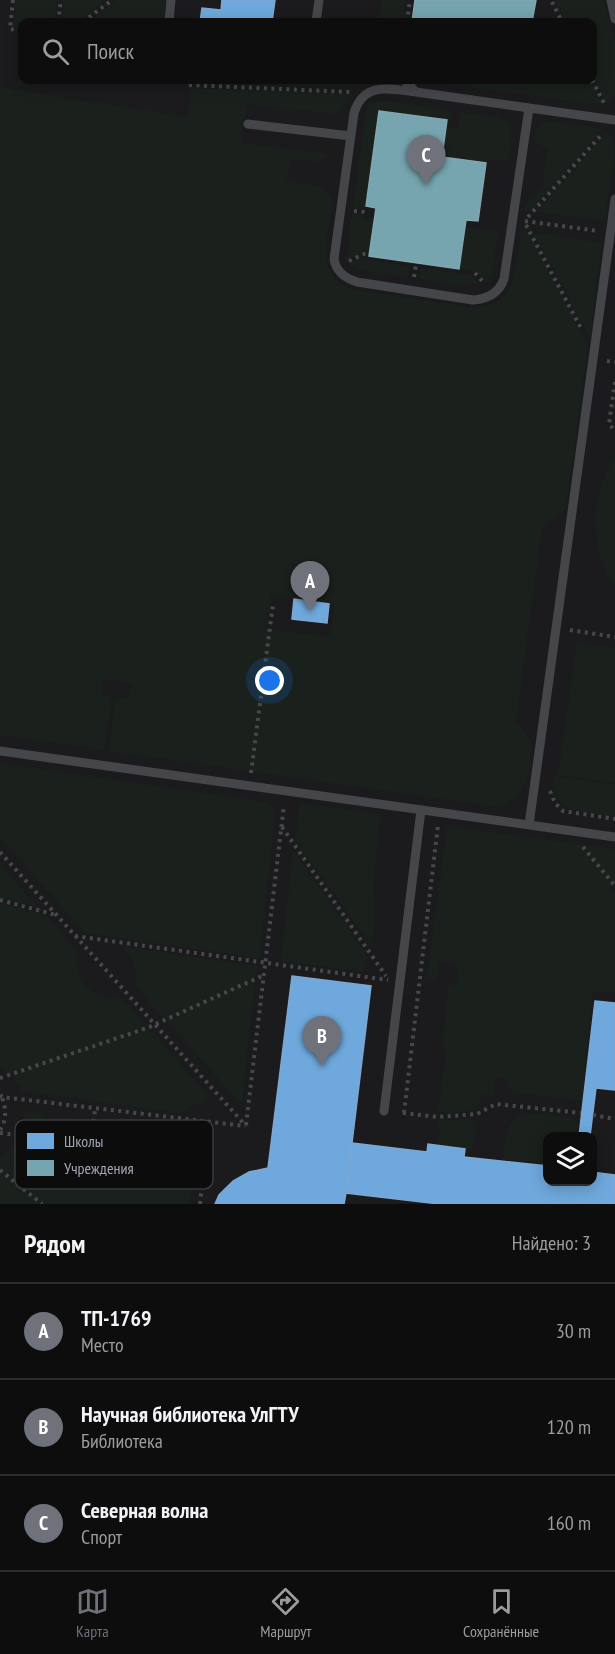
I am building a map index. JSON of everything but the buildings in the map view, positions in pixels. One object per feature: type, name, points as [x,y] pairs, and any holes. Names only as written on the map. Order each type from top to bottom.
[{"type":"lane","points":[[169,18],[171,0]]},
{"type":"lane","points":[[317,18],[319,0]]},
{"type":"lane","points":[[610,0],[615,19]]},
{"type":"lane","points":[[408,84],[416,92]]},
{"type":"lane","points":[[529,108],[504,279],[501,287],[495,293],[479,300],[357,282],[344,277],[339,272],[335,264],[335,254],[354,113],[363,95],[377,89],[386,89],[613,119]]},
{"type":"lane","points":[[248,124],[351,136]]},
{"type":"lane","points":[[529,825],[615,199]]},
{"type":"lane","points":[[0,751],[615,837]]},
{"type":"lane","points":[[384,1111],[422,810]]},
{"type":"path","points":[[13,0],[10,29],[18,31]]},
{"type":"path","points":[[59,18],[61,0]]},
{"type":"path","points":[[88,18],[112,0]]},
{"type":"path","points":[[408,18],[410,0]]},
{"type":"path","points":[[552,2],[560,18]]},
{"type":"path","points":[[524,221],[610,125],[613,119],[594,84]]},
{"type":"path","points":[[189,85],[354,92],[363,95]]},
{"type":"path","points":[[524,221],[610,233]]},
{"type":"path","points":[[524,221],[594,351]]},
{"type":"path","points":[[345,254],[346,264],[364,254],[369,254]]},
{"type":"path","points":[[413,281],[416,264]]},
{"type":"path","points":[[475,273],[485,285],[491,280]]},
{"type":"path","points":[[604,372],[608,350]]},
{"type":"path","points":[[606,361],[615,362]]},
{"type":"path","points":[[615,382],[609,424],[615,431]]},
{"type":"path","points":[[249,786],[273,604]]},
{"type":"path","points":[[568,641],[571,618]]},
{"type":"path","points":[[570,630],[615,637]]},
{"type":"path","points":[[549,785],[555,803],[562,811],[615,819]]},
{"type":"path","points":[[246,1126],[286,792]]},
{"type":"path","points":[[573,813],[570,831],[615,886]]},
{"type":"path","points":[[404,1113],[439,821]]},
{"type":"path","points":[[75,936],[388,980],[282,827]]},
{"type":"path","points":[[0,852],[246,1126]]},
{"type":"path","points":[[0,900],[57,916]]},
{"type":"path","points":[[0,1078],[155,1025],[263,976]]},
{"type":"path","points":[[15,1133],[0,1131],[5,1117],[5,1107],[1,1096],[190,1120]]},
{"type":"path","points":[[384,1111],[438,1117],[477,1114],[496,1104],[581,1113]]},
{"type":"path","points":[[94,1120],[95,1108]]},
{"type":"path","points":[[593,1115],[615,1119]]},
{"type":"path","points":[[213,1122],[246,1126]]},
{"type":"path","points":[[0,1170],[15,1182]]},
{"type":"path","points":[[23,1189],[42,1204]]},
{"type":"path","points":[[200,1204],[202,1189]]},
{"type":"shaded area","points":[[0,0],[615,0],[615,1204],[0,1204]]},
{"type":"shaded area","points":[[16,0],[58,0],[56,18],[18,18],[18,29],[13,28]]},
{"type":"shaded area","points":[[64,0],[106,0],[84,18],[62,18]]},
{"type":"shaded area","points":[[116,0],[166,0],[164,18],[93,18]]},
{"type":"shaded area","points":[[381,0],[405,0],[406,18],[379,18]]},
{"type":"shaded area","points":[[555,0],[603,0],[615,40],[615,96],[607,104],[597,84],[597,18],[562,18],[554,3]]},
{"type":"shaded area","points":[[257,84],[364,84],[357,87]]},
{"type":"shaded area","points":[[448,84],[592,84],[602,103],[591,104]]},
{"type":"shaded area","points":[[0,87],[187,117],[191,88],[353,94],[343,109],[333,114],[247,104],[241,143],[331,154],[319,162],[290,159],[287,182],[314,185],[326,191],[330,196],[333,203],[327,240],[327,263],[338,282],[350,289],[469,307],[484,307],[503,298],[513,282],[521,231],[528,232],[588,346],[566,510],[542,528],[516,722],[532,741],[527,774],[520,793],[513,800],[491,806],[108,751],[116,697],[129,698],[132,683],[103,679],[101,694],[112,696],[104,750],[0,735]],"holes":[[[271,595],[334,603],[330,637],[267,629]]]},
{"type":"shaded area","points":[[380,100],[453,111],[452,120],[378,110],[365,208],[353,208],[366,111],[370,103]]},
{"type":"shaded area","points":[[460,112],[499,117],[509,123],[512,134],[508,162],[487,159],[486,162],[443,156],[447,127],[458,128]]},
{"type":"shaded area","points":[[547,121],[603,129],[531,211],[524,210],[525,203],[542,188],[547,150],[534,140],[537,129]]},
{"type":"shaded area","points":[[607,132],[613,138],[615,149],[605,221],[536,212]]},
{"type":"shaded area","points":[[352,214],[374,219],[370,249],[347,260]]},
{"type":"shaded area","points":[[466,227],[498,231],[492,275],[486,282],[476,271],[460,268]]},
{"type":"shaded area","points":[[533,232],[602,243],[590,338]]},
{"type":"shaded area","points":[[363,257],[369,260],[410,266],[408,278],[359,270],[349,264]]},
{"type":"shaded area","points":[[420,268],[472,275],[480,284],[454,285],[419,279]]},
{"type":"shaded area","points":[[615,456],[615,586],[600,555],[596,521],[601,487]]},
{"type":"shaded area","points":[[577,643],[615,648],[615,783],[558,775]]},
{"type":"shaded area","points":[[0,763],[267,802],[274,810],[275,817],[259,958],[85,933],[0,838]]},
{"type":"shaded area","points":[[553,776],[615,785],[615,816],[572,810],[564,805],[558,799],[554,789]]},
{"type":"shaded area","points":[[300,803],[381,814],[373,886],[375,913],[372,946],[295,841]]},
{"type":"shaded area","points":[[447,826],[615,849],[615,887],[610,887],[615,894],[615,993],[593,991],[582,1101],[514,1093],[505,1078],[496,1077],[493,1096],[481,1095],[479,1109],[454,1114],[438,1112],[446,1053],[443,1043],[448,985],[456,985],[458,967],[453,963],[440,961],[437,979],[427,978]]},
{"type":"shaded area","points":[[293,850],[366,953],[363,972],[281,961]]},
{"type":"shaded area","points":[[0,864],[38,907],[0,897]]},
{"type":"shaded area","points":[[0,903],[47,916],[77,950],[78,971],[86,987],[102,996],[123,999],[208,1095],[207,1100],[178,1113],[22,1091],[12,1076],[0,1067]]},
{"type":"shaded area","points":[[121,946],[257,966],[242,1102],[238,1101],[136,987],[133,965]]},
{"type":"shaded area","points":[[25,1112],[42,1114],[41,1118],[57,1120],[24,1120]]},
{"type":"shaded area","points":[[535,1113],[579,1119],[577,1132],[543,1132],[543,1164],[503,1159],[508,1127],[517,1117]]},
{"type":"shaded area","points":[[58,1116],[75,1120],[57,1120]]},
{"type":"shaded area","points":[[470,1118],[470,1121],[477,1122],[473,1149],[437,1145],[440,1128],[436,1124],[437,1119]]},
{"type":"shaded area","points":[[15,1144],[15,1189],[192,1189],[190,1204],[0,1204],[0,1157]]},
{"type":"place","name":"Северная волна","points":[[426,185]]},
{"type":"place","name":"ТП-1769","points":[[310,611]]},
{"type":"place","name":"Научная библиотека УлГТУ","points":[[322,1066]]}]
